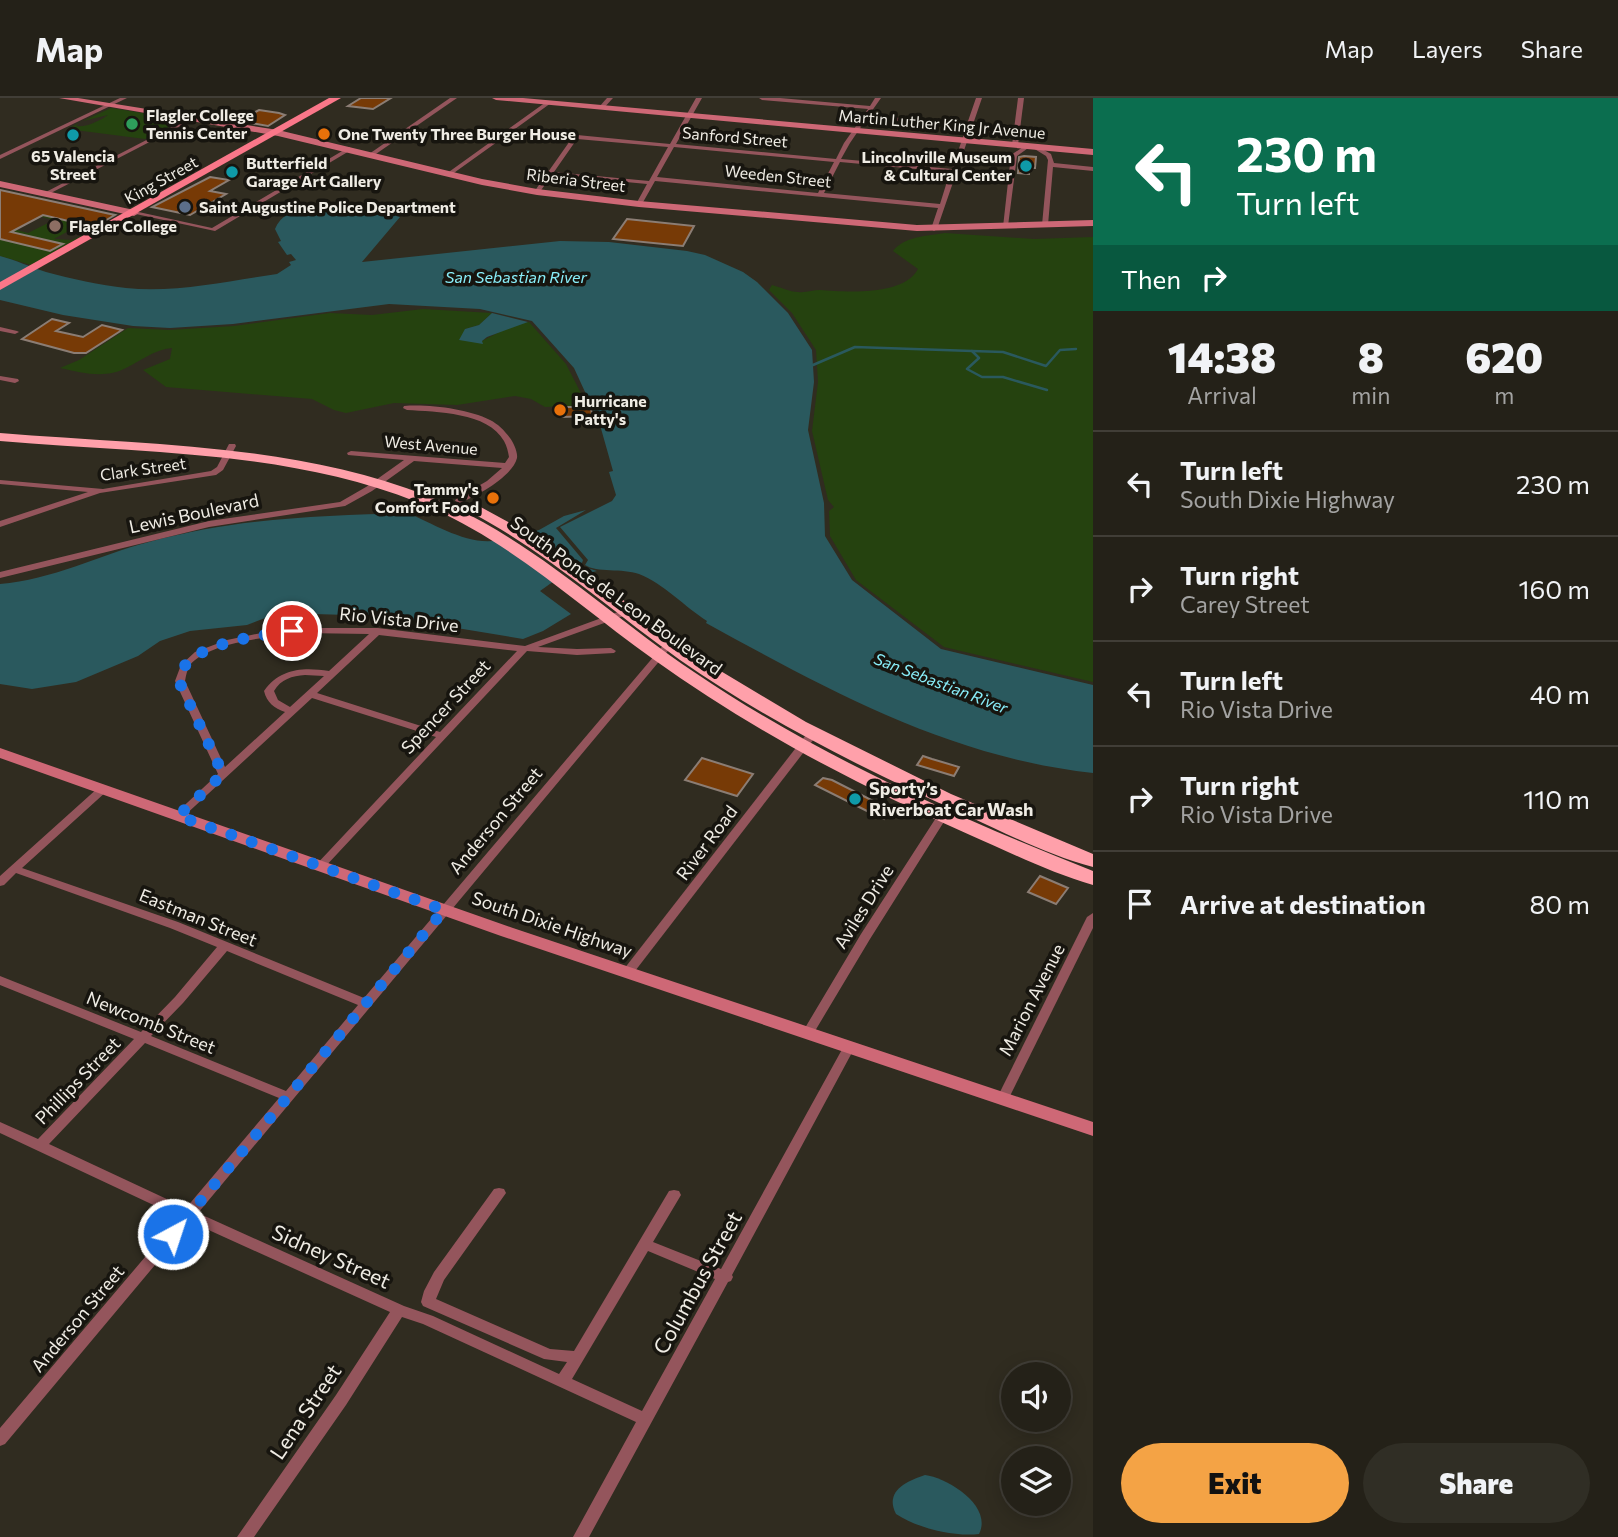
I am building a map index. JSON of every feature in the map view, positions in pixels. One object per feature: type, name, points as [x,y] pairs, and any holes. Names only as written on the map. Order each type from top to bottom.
[{"type":"highway","name":"South Ponce de Leon Boulevard","points":[[0,428],[229,450],[383,480],[459,501],[520,533],[626,612],[663,650]]},
{"type":"highway","name":"South Ponce de Leon Boulevard","points":[[0,438],[229,450]]},
{"type":"highway","name":"South Ponce de Leon Boulevard","points":[[383,480],[486,528],[530,557],[608,619],[744,693],[808,739],[1093,878]]},
{"type":"highway","name":"South Ponce de Leon Boulevard","points":[[947,809],[1093,861]]},
{"type":"main road","name":"King Street","points":[[0,287],[337,98]]},
{"type":"street","name":"Riberia Street","points":[[63,98],[278,132],[449,174],[537,192],[639,204],[934,229],[1093,223]]},
{"type":"street","points":[[0,157],[124,98]]},
{"type":"street","points":[[371,155],[454,98]]},
{"type":"street","name":"Martin Luther King Jr Avenue","points":[[496,98],[1093,152]]},
{"type":"street","points":[[601,108],[610,98]]},
{"type":"street","points":[[639,204],[699,98]]},
{"type":"street","points":[[762,98],[872,108]]},
{"type":"street","points":[[820,194],[855,131],[878,98]]},
{"type":"street","points":[[934,229],[967,126],[979,98]]},
{"type":"street","points":[[1015,145],[1021,98]]},
{"type":"street","points":[[449,174],[513,131],[548,103]]},
{"type":"street","points":[[866,116],[967,126]]},
{"type":"street","points":[[45,194],[191,118]]},
{"type":"street","name":"Sanford Street","points":[[513,131],[954,171]]},
{"type":"street","points":[[537,192],[576,136]]},
{"type":"street","points":[[1005,226],[1014,155],[1032,147],[1049,155],[1051,165],[1045,225]]},
{"type":"street","points":[[0,184],[213,230],[349,149]]},
{"type":"street","points":[[1051,165],[1093,169]]},
{"type":"street","name":"Weeden Street","points":[[551,173],[941,205]]},
{"type":"street","points":[[0,329],[15,332]]},
{"type":"street","points":[[0,377],[15,381]]},
{"type":"street","points":[[407,408],[461,413],[496,425],[505,434],[513,450],[509,466],[497,480],[459,501]]},
{"type":"street","name":"Clark Street","points":[[0,482],[103,491],[213,473],[220,468],[229,450]]},
{"type":"street","name":"West Avenue","points":[[351,453],[509,466]]},
{"type":"street","name":"Lewis Boulevard","points":[[0,575],[209,524],[342,504],[383,480],[412,458]]},
{"type":"street","points":[[0,524],[103,491]]},
{"type":"street","name":"Spencer Street","points":[[319,867],[524,649],[626,612]]},
{"type":"street","name":"Rio Vista Drive","points":[[223,774],[180,681],[181,673],[190,660],[212,647],[301,629],[378,631],[524,649],[611,651]]},
{"type":"street","points":[[178,816],[378,631]]},
{"type":"street","name":"Anderson Street","points":[[0,1439],[663,650]]},
{"type":"street","points":[[292,711],[272,700],[269,691],[272,685],[278,680],[299,673],[332,674]]},
{"type":"street","points":[[310,694],[442,736]]},
{"type":"street","name":"River Road","points":[[628,972],[808,739]]},
{"type":"street","name":"South Dixie Highway","points":[[0,753],[319,867],[1093,1129]]},
{"type":"street","points":[[0,882],[103,789]]},
{"type":"street","name":"Aviles Drive","points":[[808,1033],[947,809]]},
{"type":"street","name":"Eastman Street","points":[[15,869],[174,925],[367,1004]]},
{"type":"street","name":"Marion Avenue","points":[[1003,1098],[1093,917]]},
{"type":"street","name":"Phillips Street","points":[[40,1145],[142,1039],[224,947]]},
{"type":"street","name":"Newcomb Street","points":[[0,980],[289,1097]]},
{"type":"street","name":"Columbus Street","points":[[582,1537],[849,1047]]},
{"type":"street","name":"Sidney Street","points":[[0,1127],[268,1252],[399,1310],[429,1320],[646,1420]]},
{"type":"street","points":[[499,1193],[439,1276],[428,1303],[549,1355],[578,1357]]},
{"type":"street","points":[[562,1382],[674,1195]]},
{"type":"street","points":[[645,1244],[726,1276]]},
{"type":"street","name":"Lena Street","points":[[245,1537],[341,1400],[399,1310]]},
{"type":"green space","name":"Flagler College Tennis Center","points":[[111,108],[183,120],[145,139],[67,129],[79,123],[76,126],[97,121],[108,115],[83,121]]},
{"type":"green space","points":[[43,214],[83,223],[54,239],[72,240],[85,234],[31,265],[0,256],[0,239],[51,251],[64,244],[9,231],[13,229],[28,233],[54,220],[38,216]]},
{"type":"green space","points":[[945,233],[1034,239],[1093,237],[1093,682],[944,647],[856,580],[830,536],[829,511],[834,507],[828,500],[812,431],[818,382],[816,350],[792,313],[769,290],[772,285],[795,292],[859,291],[901,284],[911,278],[918,269],[893,251],[904,242]]},
{"type":"green space","points":[[423,309],[492,313],[479,325],[465,329],[482,341],[515,324],[529,322],[566,364],[587,405],[545,407],[531,399],[515,396],[457,405],[394,403],[346,413],[312,399],[166,387],[143,370],[170,359],[172,348],[110,373],[94,374],[60,368],[79,360],[128,328],[169,330],[234,326],[330,313],[372,315]]},
{"type":"water","name":"San Sebastian River","points":[[354,203],[385,209],[400,217],[362,262],[560,241],[609,242],[705,255],[743,272],[757,282],[788,313],[812,350],[814,382],[808,430],[824,503],[825,536],[852,580],[941,649],[1093,685],[1093,773],[1040,765],[989,752],[892,718],[799,673],[706,623],[707,621],[648,578],[632,572],[596,569],[585,565],[588,560],[560,527],[612,501],[616,495],[609,472],[613,471],[600,425],[594,425],[591,419],[597,418],[574,368],[532,321],[480,309],[389,304],[233,324],[170,328],[133,326],[63,315],[0,300],[0,256],[56,275],[126,288],[183,288],[277,274],[291,265],[289,262],[296,260],[291,254],[287,255],[278,242],[281,241],[275,229],[281,220],[299,209]]},
{"type":"water","points":[[492,313],[528,322],[487,337],[482,341],[483,344],[459,340],[465,329],[479,325]]},
{"type":"water","points":[[586,510],[556,528],[583,560],[581,566],[597,571],[584,574],[528,533],[564,516]]},
{"type":"water","points":[[408,513],[464,537],[499,540],[554,581],[540,591],[571,614],[543,631],[523,639],[384,616],[278,613],[247,625],[190,631],[160,641],[138,656],[76,682],[32,689],[0,684],[0,584],[38,578],[130,547],[214,528],[309,517]]},
{"type":"water","points":[[925,1475],[945,1482],[966,1495],[980,1513],[982,1524],[979,1534],[936,1530],[896,1514],[893,1506],[895,1493],[911,1480]]},
{"type":"building","points":[[361,98],[391,98],[373,109],[348,106]]},
{"type":"building","points":[[259,110],[285,115],[268,126],[239,121]]},
{"type":"building","name":"Lincolnville Museum & Cultural Center","points":[[1019,157],[1036,157],[1035,168],[1029,168],[1029,174],[1018,173]]},
{"type":"building","points":[[210,177],[229,180],[210,191],[226,194],[190,215],[152,207]]},
{"type":"building","points":[[0,190],[115,215],[94,227],[43,215],[11,232],[63,244],[50,251],[0,239]]},
{"type":"building","points":[[627,219],[694,226],[683,246],[613,239]]},
{"type":"building","points":[[52,319],[69,323],[56,331],[83,337],[102,325],[122,330],[86,353],[74,353],[22,339]]},
{"type":"building","points":[[560,407],[591,407],[592,416],[561,417]]},
{"type":"building","points":[[923,756],[959,767],[954,776],[917,765]]},
{"type":"building","points":[[702,758],[753,774],[737,796],[685,780]]},
{"type":"building","name":"Sporty’s Riverboat Car Wash","points":[[823,778],[893,811],[884,819],[879,817],[815,785]]},
{"type":"building","points":[[1040,876],[1068,888],[1056,904],[1028,892]]},
{"type":"waterway","points":[[813,365],[855,347],[972,351]]},
{"type":"waterway","points":[[972,351],[1003,352],[1046,366],[1060,350],[1076,349]]},
{"type":"waterway","points":[[972,351],[979,358],[967,369],[982,377],[1003,377],[1047,390]]},
{"type":"place","name":"Flagler College Tennis Center","points":[[132,124]]},
{"type":"place","name":"One Twenty Three Burger House","points":[[324,134]]},
{"type":"place","name":"65 Valencia Street","points":[[73,135]]},
{"type":"place","name":"Lincolnville Museum & Cultural Center","points":[[1026,166]]},
{"type":"place","name":"Butterfield Garage Art Gallery","points":[[232,172]]},
{"type":"place","name":"Saint Augustine Police Department","points":[[185,207]]},
{"type":"place","name":"Flagler College","points":[[55,226]]},
{"type":"place","name":"Hurricane Patty's","points":[[560,410]]},
{"type":"place","name":"Tammy's Comfort Food","points":[[493,498]]},
{"type":"place","name":"Sporty’s Riverboat Car Wash","points":[[855,799]]},
{"type":"route","points":[[173,1234],[444,910],[178,816],[223,774],[181,686],[183,668],[194,656],[212,647],[292,631]]}]
